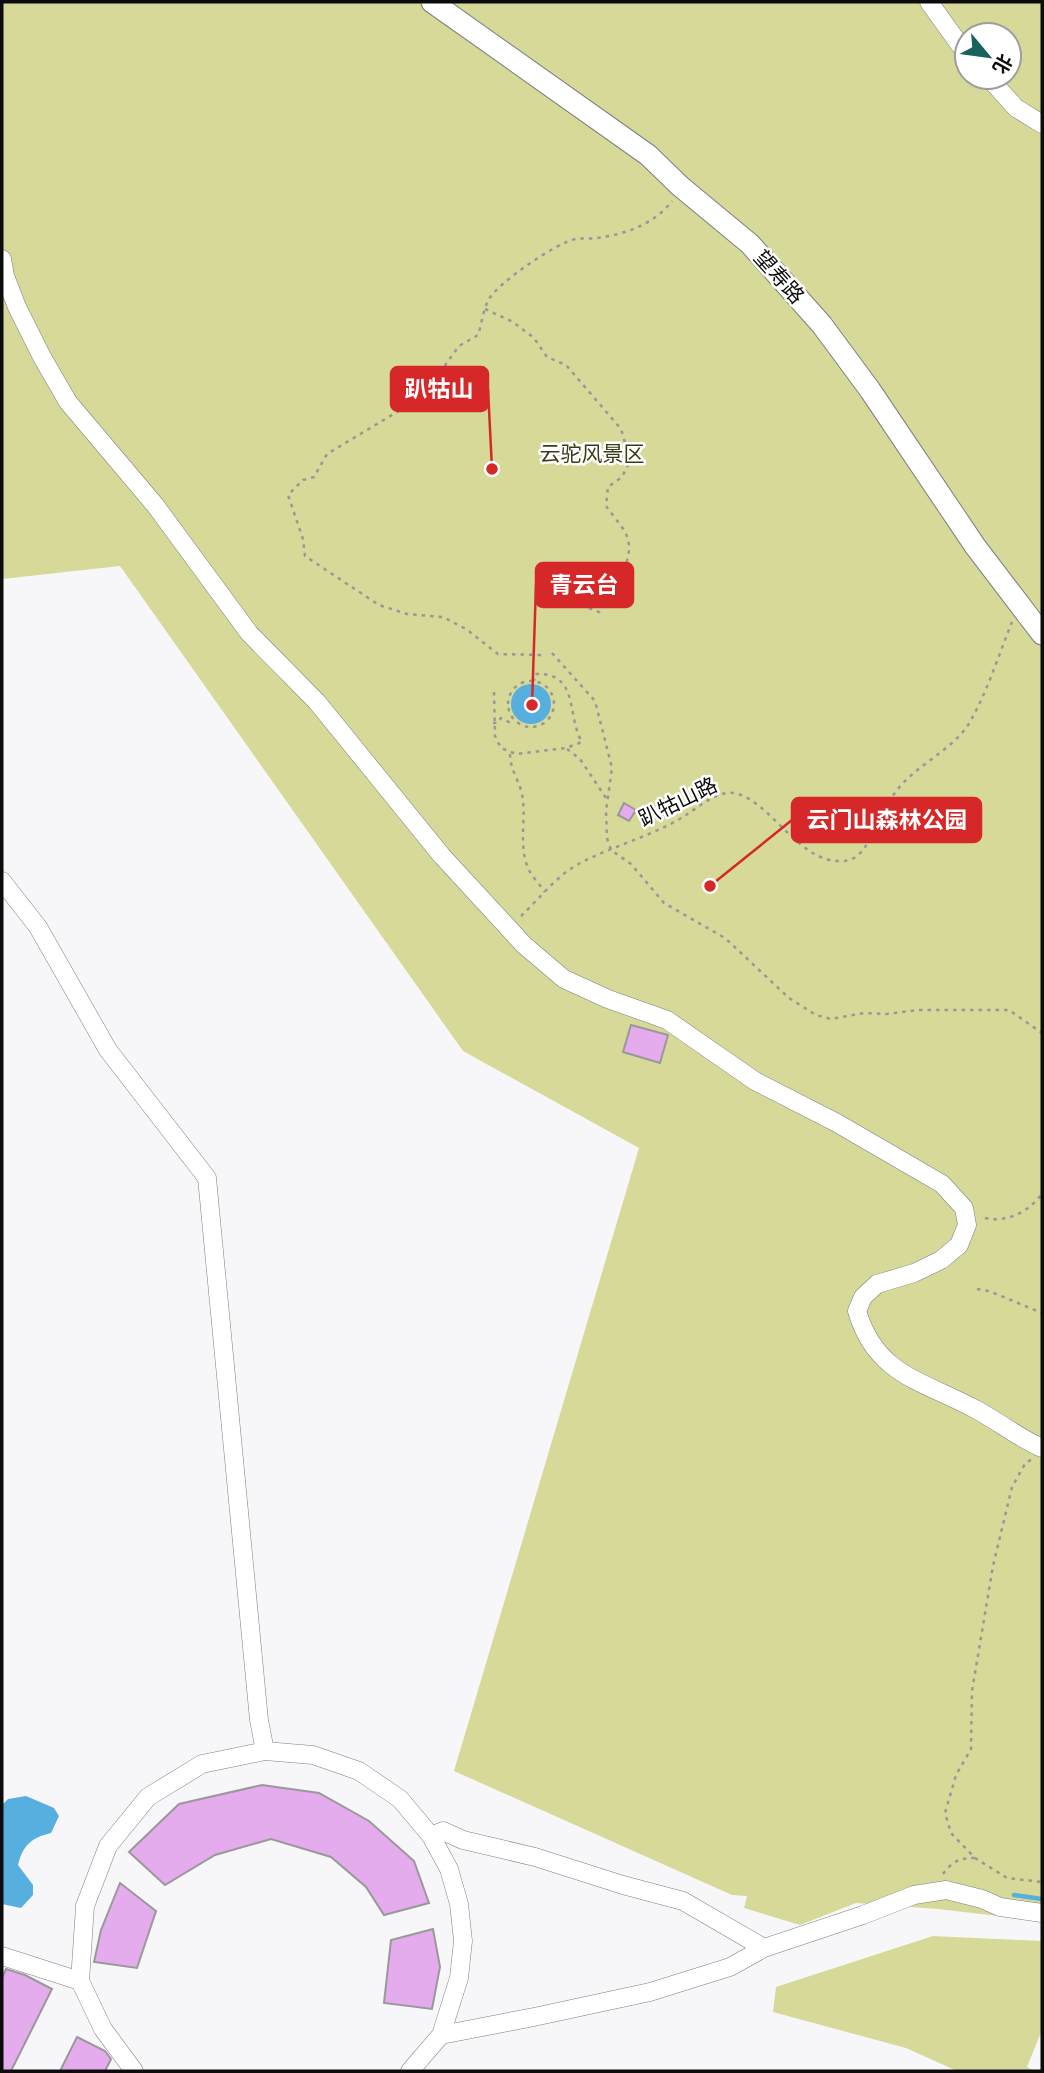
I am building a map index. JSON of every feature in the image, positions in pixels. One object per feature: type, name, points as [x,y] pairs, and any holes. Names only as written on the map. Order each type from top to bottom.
[{"type":"street","name":"望寿路","points":[[432,2],[648,155],[680,186],[750,244],[822,324],[975,546],[1042,634]]},
{"type":"street","points":[[929,2],[953,35]]},
{"type":"street","points":[[1001,91],[1016,108],[1042,124]]},
{"type":"street","points":[[2,259],[5,276],[17,307],[68,402],[155,505],[249,633],[317,702],[424,835],[524,945],[564,979],[608,999],[667,1020],[755,1081],[837,1123],[942,1184],[964,1208],[967,1225],[959,1245],[941,1260],[914,1273],[877,1284],[863,1297],[857,1311],[863,1331],[882,1357],[897,1371],[973,1407],[1038,1453]]},
{"type":"street","points":[[2,881],[38,927],[108,1049],[207,1178],[259,1720],[265,1751]]},
{"type":"street","points":[[134,2071],[103,2029],[80,1981],[85,1906],[107,1846],[148,1797],[202,1764],[265,1751],[313,1755],[359,1771],[400,1799],[431,1836],[449,1869],[459,1904],[463,1941],[459,1978],[441,2035],[410,2071]]},
{"type":"street","points":[[431,1836],[443,1831],[463,1840],[535,1857],[683,1901],[764,1948]]},
{"type":"street","points":[[441,2035],[650,1992],[730,1967],[764,1948],[914,1895],[946,1890],[982,1899],[1000,1907],[1042,1913]]},
{"type":"street","points":[[2,1956],[80,1981]]},
{"type":"path","points":[[541,656],[498,653],[457,623],[443,617],[407,614],[360,594],[305,556],[303,539],[288,495],[303,480],[314,477],[327,454],[407,406],[438,380],[459,346],[478,335],[485,309],[495,290],[549,250],[577,239],[607,237],[643,225],[670,205],[680,186]]},
{"type":"path","points":[[485,309],[513,322],[534,338],[547,357],[566,365],[621,429],[624,437],[628,465],[622,477],[608,487],[606,506],[627,535],[629,548],[625,568],[599,612],[586,607],[571,606]]},
{"type":"path","name":"趴牯山路","points":[[509,929],[574,867],[675,821],[698,805],[722,794],[735,793],[750,800],[801,845],[821,856],[836,861],[848,860],[861,854],[884,808],[899,786],[971,722],[1013,620],[1021,607]]},
{"type":"path","points":[[552,653],[595,701],[612,768],[606,811],[607,838],[611,850],[631,864],[664,902],[725,938],[789,998],[816,1016],[831,1019],[864,1013],[1009,1010],[1042,1034]]},
{"type":"path","points":[[527,674],[528,681]]},
{"type":"path","points":[[494,692],[493,723],[501,748],[516,754],[566,748],[582,742],[575,731],[568,692],[560,680],[552,675],[535,674],[534,681]]},
{"type":"path","points":[[528,681],[544,685],[552,693],[554,705],[550,717],[534,727],[521,725],[513,718],[508,705],[510,693],[518,685],[528,681]]},
{"type":"path","points":[[493,723],[498,723],[501,718],[509,722],[513,718]]},
{"type":"path","points":[[566,748],[580,759],[608,801]]},
{"type":"path","points":[[510,753],[513,774],[521,790],[526,860],[529,871],[545,892]]},
{"type":"path","points":[[985,1218],[1000,1221],[1020,1213],[1032,1206],[1042,1194]]},
{"type":"path","points":[[976,1289],[989,1290],[1042,1314]]},
{"type":"path","points":[[1038,1453],[1026,1462],[1012,1487],[993,1566],[972,1691],[971,1749],[956,1775],[945,1812],[951,1833],[975,1858],[1007,1878],[1042,1882]]},
{"type":"path","points":[[934,1892],[950,1865],[960,1858],[975,1858]]},
{"type":"green space","name":"云驼风景区","points":[[2,2],[1042,2],[1042,1921],[856,1903],[800,1925],[744,1908],[747,1896],[732,1895],[454,1771],[639,1148],[463,1051],[120,566],[2,579]]},
{"type":"green space","points":[[933,1936],[1042,1941],[1042,2030],[1027,2067],[1034,2071],[957,2071],[906,2048],[773,2012],[776,1987]]},
{"type":"water","points":[[531,684],[545,690],[551,704],[545,718],[531,724],[517,718],[511,704],[517,690]]},
{"type":"water","points":[[26,1796],[54,1808],[59,1816],[51,1833],[29,1843],[20,1858],[18,1865],[33,1885],[33,1895],[21,1908],[2,1904],[2,1805],[8,1799]]},
{"type":"building","points":[[624,803],[636,810],[629,821],[618,815]]},
{"type":"building","points":[[631,1025],[668,1035],[660,1063],[623,1052]]},
{"type":"building","points":[[262,1785],[319,1793],[369,1821],[414,1861],[429,1903],[384,1915],[366,1887],[331,1857],[271,1839],[215,1855],[165,1885],[129,1852],[179,1804]]},
{"type":"building","points":[[120,1883],[156,1911],[137,1968],[94,1962],[101,1930]]},
{"type":"building","points":[[433,1929],[440,1967],[432,2009],[384,2003],[391,1940]]},
{"type":"building","points":[[6,1969],[52,1989],[11,2071],[2,2071],[2,1978]]},
{"type":"building","points":[[77,2037],[105,2051],[111,2059],[105,2071],[60,2071]]},
{"type":"waterway","points":[[1014,1895],[1042,1899]]},
{"type":"place","name":"趴牯山","points":[[492,469]]},
{"type":"place","name":"青云台","points":[[532,705]]},
{"type":"place","name":"云门山森林公园","points":[[710,886]]}]
